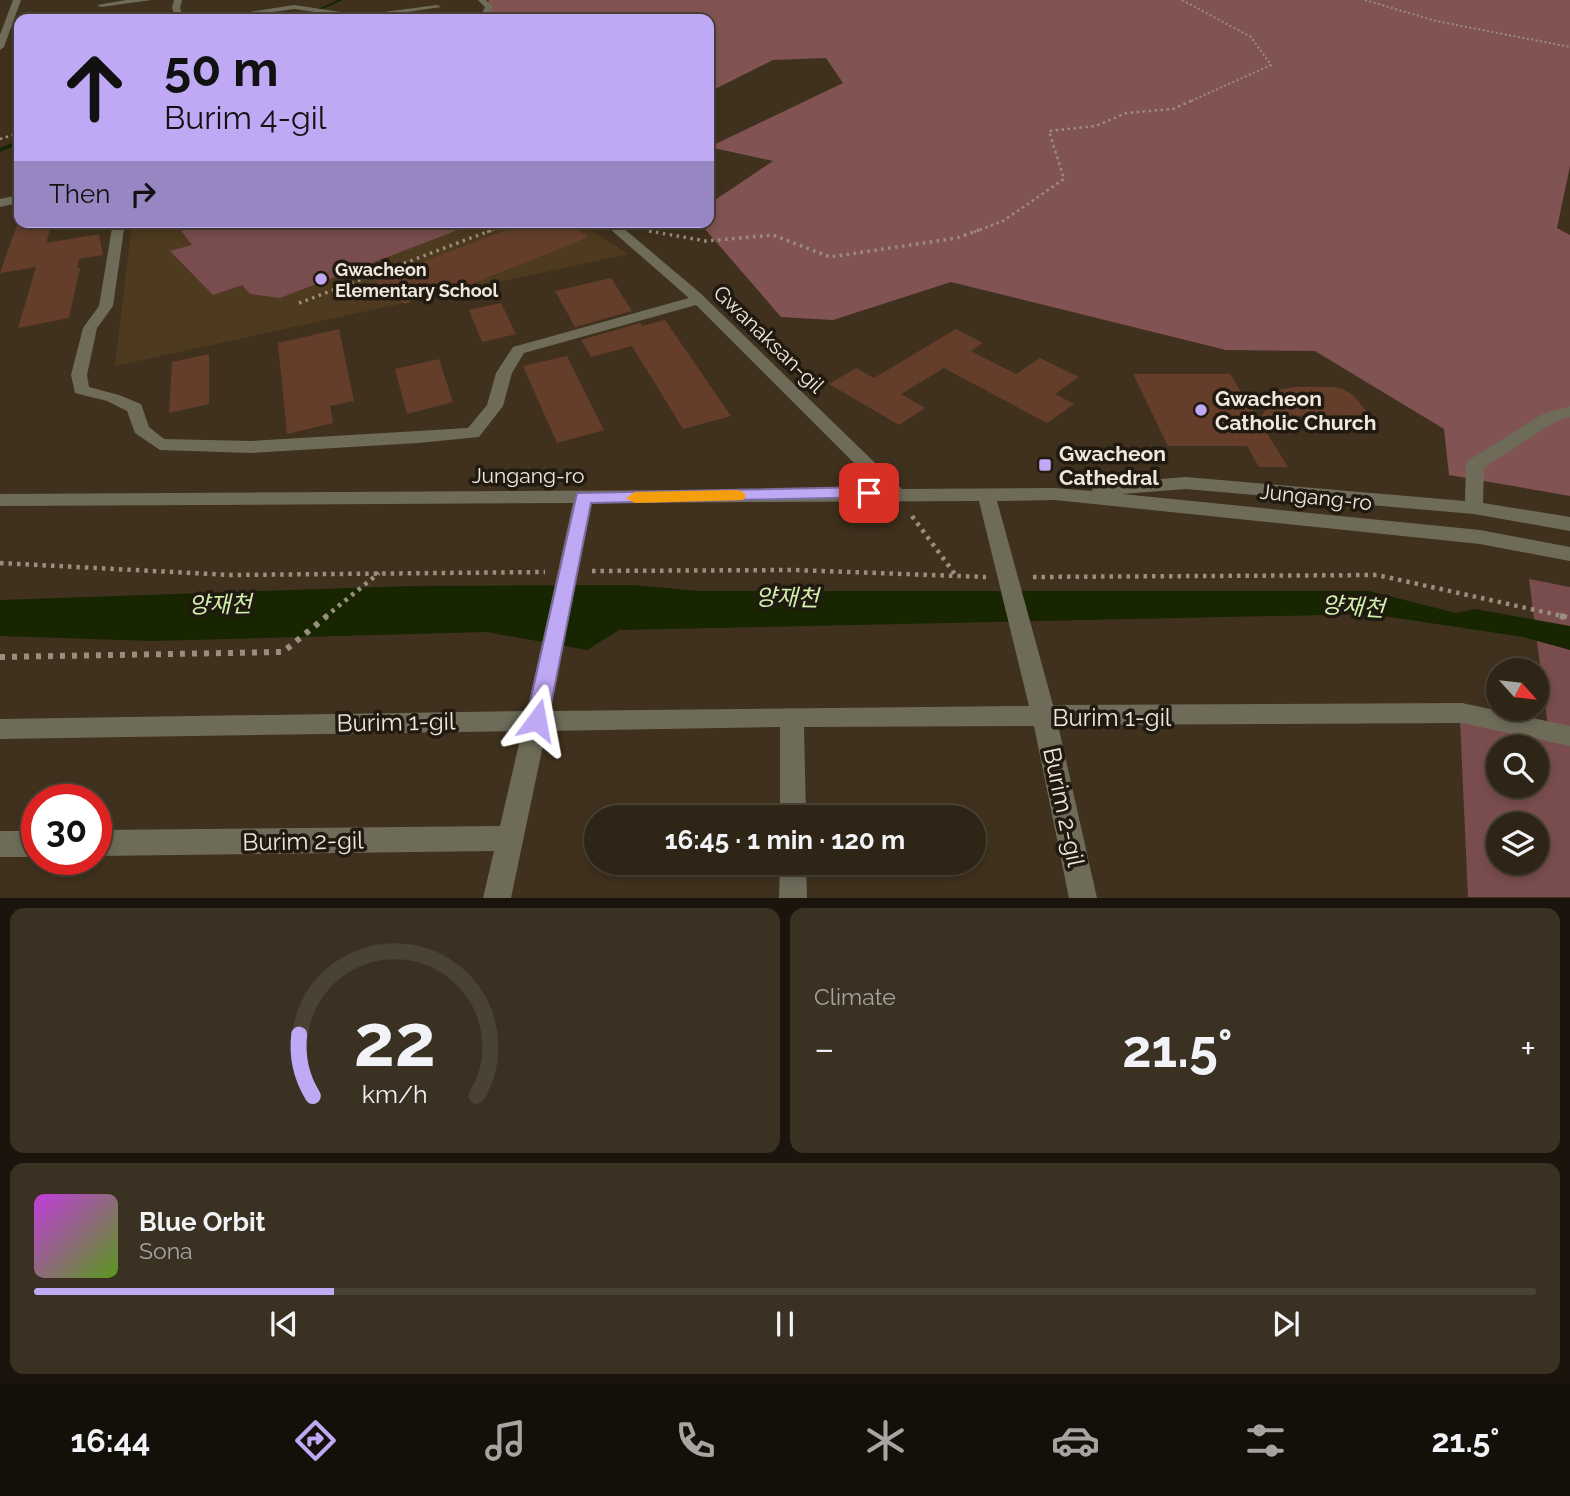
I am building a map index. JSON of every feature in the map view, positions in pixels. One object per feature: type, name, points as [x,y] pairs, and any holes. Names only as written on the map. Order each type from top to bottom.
[{"type":"street","points":[[2,46],[17,0]]},
{"type":"street","points":[[101,5],[148,0]]},
{"type":"street","points":[[303,0],[287,7],[346,14]]},
{"type":"street","points":[[482,0],[489,7],[486,14]]},
{"type":"street","points":[[248,14],[294,8]]},
{"type":"street","points":[[394,14],[437,8]]},
{"type":"street","points":[[118,228],[106,306],[90,328],[79,375],[81,390],[113,398],[135,408],[141,429],[160,444],[251,447],[473,433],[495,406],[504,373],[518,350],[699,300]]},
{"type":"street","name":"Gwanaksan-gil","points":[[615,228],[699,300],[895,493]]},
{"type":"street","points":[[1474,508],[1475,464],[1549,418],[1570,411]]},
{"type":"street","name":"Jungang-ro","points":[[1055,494],[1186,483],[1474,508],[1570,524]]},
{"type":"street","name":"Burim 2-gil","points":[[986,493],[1042,711],[1083,898]]},
{"type":"street","name":"Jungang-ro","points":[[0,500],[1055,494],[1480,537],[1570,554]]},
{"type":"street","points":[[497,898],[578,533],[583,497]]},
{"type":"street","name":"Burim 1-gil","points":[[0,729],[1042,711],[1431,715],[1462,713],[1570,736]]},
{"type":"street","points":[[793,717],[793,805]]},
{"type":"street","name":"Burim 2-gil","points":[[112,843],[510,838]]},
{"type":"street","points":[[0,844],[21,844]]},
{"type":"street","points":[[793,875],[793,898]]},
{"type":"path","points":[[633,228],[706,241],[773,235],[830,257],[957,238],[1003,221],[1064,179],[1049,131],[1096,126],[1126,113],[1173,108],[1271,65],[1251,37],[1182,0]]},
{"type":"path","points":[[1365,0],[1436,21],[1570,47]]},
{"type":"path","points":[[299,303],[493,228]]},
{"type":"path","points":[[895,493],[958,577]]},
{"type":"path","points":[[0,562],[230,575],[559,572]]},
{"type":"path","points":[[587,572],[794,570],[999,577]]},
{"type":"path","points":[[0,657],[283,652],[380,573]]},
{"type":"path","points":[[1027,577],[1377,575],[1570,618]]},
{"type":"shaded area","points":[[489,0],[1570,0],[1570,166],[1557,228],[1570,235],[1570,496],[1449,475],[1444,429],[1315,351],[1226,350],[951,282],[833,320],[781,317],[704,228],[714,228],[714,201],[773,161],[714,148],[714,145],[843,83],[826,58],[773,60],[714,90],[714,14],[484,14]]},
{"type":"shaded area","name":"Gwacheon Elementary School","points":[[131,228],[588,228],[628,254],[115,366]]},
{"type":"shaded area","points":[[191,228],[463,228],[280,298],[250,294],[242,285],[213,295],[170,251],[192,245],[181,231]]},
{"type":"shaded area","points":[[1529,579],[1570,587],[1570,897],[1468,897],[1460,720],[1549,735],[1549,658],[1539,658]]},
{"type":"water","name":"양재천","points":[[633,585],[699,591],[1369,591],[1456,613],[1475,609],[1570,626],[1570,650],[1523,637],[1370,614],[619,630],[587,650],[487,632],[152,641],[0,636],[0,600],[411,586]]},
{"type":"building","points":[[16,228],[50,228],[46,243],[99,234],[103,255],[79,259],[77,268],[80,268],[69,318],[18,328],[36,267],[0,273]]},
{"type":"building","points":[[511,228],[574,228],[589,237],[461,288],[458,282],[405,304],[374,281]]},
{"type":"building","points":[[611,278],[632,311],[575,327],[555,291]]},
{"type":"building","points":[[501,303],[516,334],[482,342],[469,310]]},
{"type":"building","points":[[665,320],[731,416],[683,429],[632,346],[591,357],[581,340],[640,323],[642,326]]},
{"type":"building","points":[[339,329],[354,401],[330,406],[333,423],[287,434],[278,343]]},
{"type":"building","points":[[956,329],[983,343],[971,351],[1016,374],[1040,358],[1079,377],[1055,394],[1074,404],[1047,423],[944,368],[901,394],[925,408],[899,425],[829,384],[856,368],[874,378]]},
{"type":"building","points":[[209,354],[209,404],[169,413],[172,362]]},
{"type":"building","points":[[567,356],[604,430],[557,443],[523,366]]},
{"type":"building","points":[[439,359],[453,402],[407,414],[395,369]]},
{"type":"building","name":"Gwacheon Catholic Church","points":[[1133,374],[1230,374],[1288,467],[1259,467],[1247,446],[1168,446]]},
{"type":"building","points":[[1295,387],[1343,389],[1353,395],[1370,415],[1262,416],[1278,390]]},
{"type":"waterway","points":[[309,14],[341,0]]},
{"type":"waterway","points":[[0,150],[14,144]]},
{"type":"slow traffic","points":[[635,498],[737,496]]},
{"type":"place","name":"Gwacheon Elementary School","points":[[321,279]]},
{"type":"place","name":"Gwacheon Catholic Church","points":[[1201,410]]},
{"type":"place","name":"Gwacheon Cathedral","points":[[1045,465]]},
{"type":"route","points":[[537,720],[578,533],[583,497],[869,493]]}]
